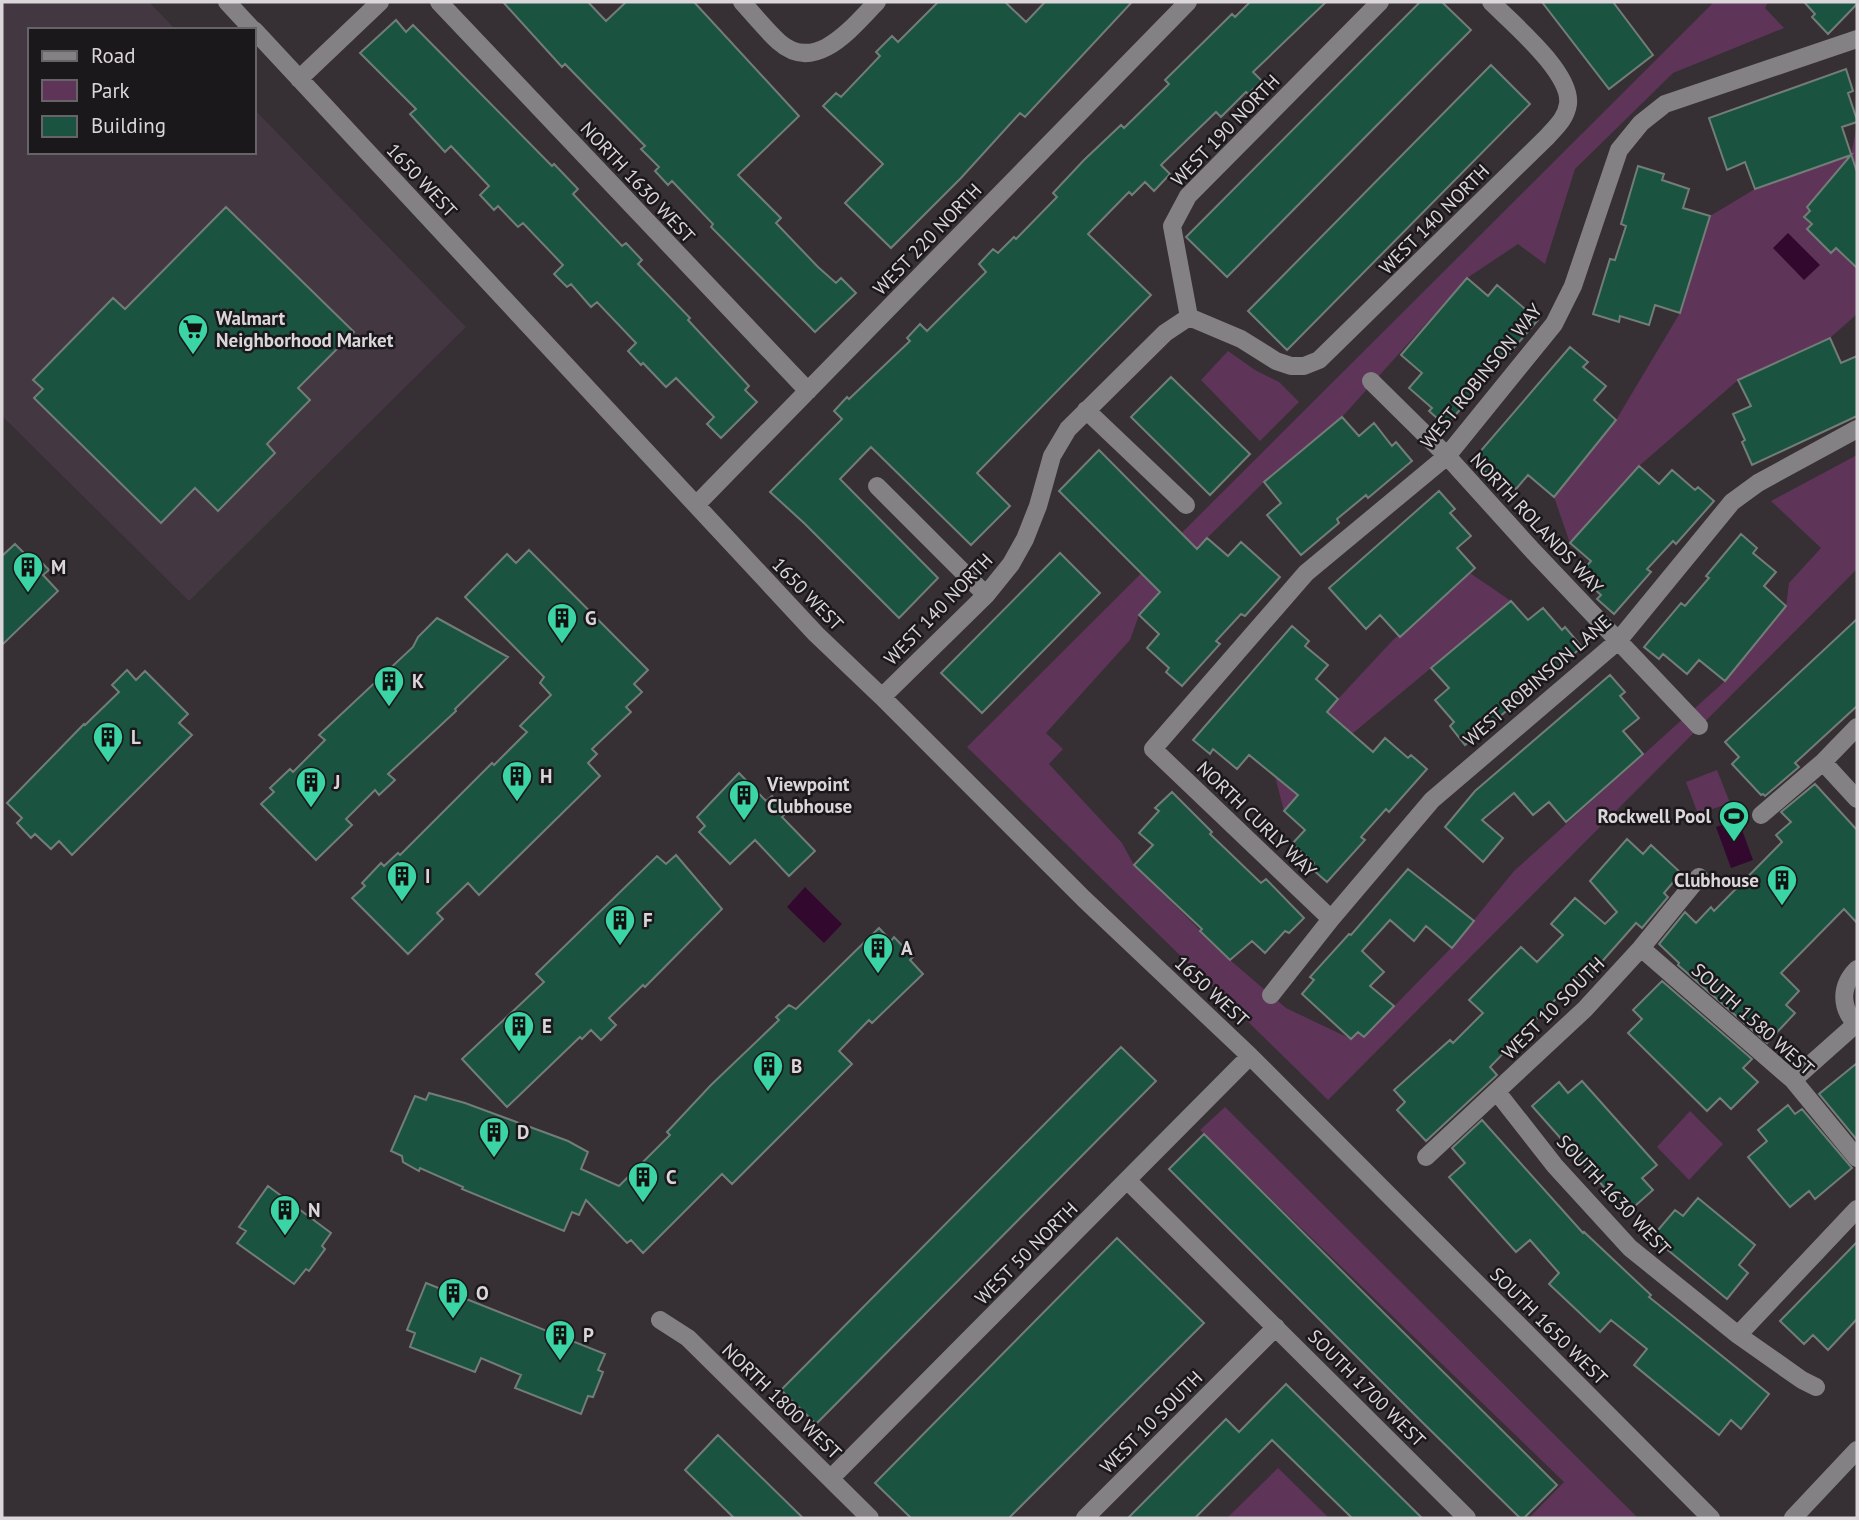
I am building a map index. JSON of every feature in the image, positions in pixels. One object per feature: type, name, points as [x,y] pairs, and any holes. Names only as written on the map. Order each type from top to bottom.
[{"type":"street","name":"1650 WEST","points":[[228,2],[252,28]]},
{"type":"street","points":[[299,79],[380,2]]},
{"type":"street","name":"NORTH 1630 WEST","points":[[439,2],[807,391]]},
{"type":"street","points":[[742,2],[781,44],[794,51],[810,54],[835,44],[877,2]]},
{"type":"street","name":"WEST 220 NORTH","points":[[696,505],[1188,2]]},
{"type":"street","name":"WEST 190 NORTH","points":[[1189,317],[1172,226],[1188,196],[1380,2]]},
{"type":"street","name":"WEST 140 NORTH","points":[[882,697],[986,595],[1011,564],[1038,506],[1052,456],[1068,429],[1165,333],[1189,317],[1241,339],[1276,361],[1291,366],[1304,366],[1319,360],[1563,119],[1568,102],[1565,86],[1554,67],[1491,2]]},
{"type":"street","name":"1650 WEST","points":[[256,32],[816,634],[1084,899],[1250,1056],[1357,1164]]},
{"type":"street","name":"WEST ROBINSON WAY","points":[[1153,749],[1306,573],[1447,456],[1554,324],[1573,286],[1619,150],[1642,123],[1664,104],[1857,39]]},
{"type":"street","name":"NORTH ROLANDS WAY","points":[[1371,381],[1447,456],[1699,726]]},
{"type":"street","points":[[1086,410],[1186,505]]},
{"type":"street","name":"WEST ROBINSON LANE","points":[[1271,995],[1331,919],[1432,800],[1618,641],[1732,502],[1758,483],[1857,429]]},
{"type":"street","points":[[877,486],[986,595]]},
{"type":"street","points":[[1761,815],[1823,762],[1857,727]]},
{"type":"street","name":"NORTH CURLY WAY","points":[[1153,749],[1331,919]]},
{"type":"street","points":[[1823,762],[1857,799]]},
{"type":"street","name":"WEST 10 SOUTH","points":[[1426,1157],[1555,1038],[1641,948],[1699,877]]},
{"type":"street","name":"SOUTH 1580 WEST","points":[[1641,948],[1793,1080],[1857,1158]]},
{"type":"street","points":[[1793,1080],[1856,1024],[1848,1014],[1844,991],[1848,979],[1857,969]]},
{"type":"street","name":"WEST 50 NORTH","points":[[831,1478],[1250,1056]]},
{"type":"street","name":"SOUTH 1630 WEST","points":[[1497,1093],[1555,1166],[1630,1248],[1738,1335],[1815,1387]]},
{"type":"street","name":"SOUTH 1650 WEST","points":[[1357,1164],[1712,1518]]},
{"type":"street","name":"SOUTH 1700 WEST","points":[[1128,1181],[1467,1518]]},
{"type":"street","points":[[1738,1335],[1857,1209]]},
{"type":"street","name":"NORTH 1800 WEST","points":[[660,1320],[688,1338],[870,1518]]},
{"type":"street","name":"WEST 10 SOUTH","points":[[1085,1518],[1276,1326]]},
{"type":"street","points":[[1793,1518],[1857,1450]]},
{"type":"shaded area","points":[[2,2],[149,2],[174,28],[28,28],[28,154],[256,154],[256,111],[466,327],[189,601],[2,416]]},
{"type":"shaded area","points":[[1788,233],[1820,265],[1804,280],[1773,248]]},
{"type":"shaded area","name":"Rockwell Pool","points":[[1738,819],[1753,860],[1731,868],[1716,827]]},
{"type":"shaded area","points":[[805,887],[842,924],[824,943],[787,907]]},
{"type":"green space","points":[[1714,2],[1768,2],[1765,8],[1784,28],[1673,73],[1575,169],[1545,264],[1518,244],[1467,278],[1342,417],[1264,482],[1207,538],[1139,615],[1130,640],[1046,733],[1063,749],[1049,764],[1122,843],[1134,865],[1230,960],[1286,1008],[1351,1039],[1358,1032],[1364,1037],[1451,948],[1514,871],[1725,681],[1786,606],[1789,583],[1821,548],[1771,501],[1857,455],[1857,569],[1328,1100],[967,747]]},
{"type":"green space","points":[[1857,125],[1857,314],[1830,338],[1738,380],[1639,466],[1570,543],[1554,497],[1616,420],[1680,313],[1710,216],[1755,189],[1851,155]]},
{"type":"green space","points":[[1228,351],[1255,370],[1279,382],[1299,402],[1260,441],[1201,380]]},
{"type":"green space","points":[[1470,573],[1511,601],[1352,734],[1284,811],[1275,776],[1338,699],[1393,640]]},
{"type":"green space","points":[[1717,770],[1730,803],[1698,814],[1686,782]]},
{"type":"green space","points":[[1225,1107],[1638,1518],[1529,1518],[1564,1482],[1200,1130]]},
{"type":"green space","points":[[1690,1111],[1723,1144],[1689,1180],[1657,1147]]},
{"type":"green space","points":[[1278,1468],[1329,1518],[1227,1518]]},
{"type":"building","points":[[503,2],[588,2],[606,21],[626,2],[694,2],[799,116],[738,175],[781,218],[776,223],[818,267],[836,283],[841,278],[856,293],[815,332],[711,227],[713,224],[672,181],[668,185],[655,171],[659,167],[641,149],[645,146],[565,64],[562,67]]},
{"type":"building","points":[[938,2],[1005,2],[1026,22],[1045,2],[1132,2],[1025,117],[1020,113],[961,178],[891,248],[845,203],[883,164],[823,106],[836,93],[841,97],[880,56],[876,52],[892,36],[898,42]]},
{"type":"building","points":[[1250,2],[1326,2],[1253,72],[1262,81],[1248,94],[1246,92],[1221,117],[1216,112],[1161,165],[1170,174],[1154,191],[1145,182],[1132,195],[1129,192],[1088,234],[1151,295],[977,473],[1010,506],[971,545],[871,447],[840,479],[938,578],[899,618],[770,492],[842,419],[834,411],[847,397],[849,399],[910,341],[907,338],[920,324],[927,331],[986,272],[979,264],[993,249],[998,253],[1014,237],[1016,239],[1057,197],[1053,193],[1084,160],[1121,125],[1124,128],[1169,84],[1165,80],[1232,14],[1235,17]]},
{"type":"building","points":[[1420,2],[1442,2],[1471,30],[1227,277],[1186,237]]},
{"type":"building","points":[[1542,2],[1613,2],[1653,55],[1609,89]]},
{"type":"building","points":[[1804,2],[1857,4],[1828,34],[1812,17],[1815,14]]},
{"type":"building","points":[[396,20],[406,32],[413,25],[552,166],[554,164],[578,189],[573,194],[622,246],[626,243],[642,260],[638,264],[690,318],[688,320],[749,386],[745,390],[757,402],[721,438],[707,424],[714,417],[676,378],[666,387],[628,351],[636,343],[597,302],[591,307],[571,284],[567,287],[554,274],[563,265],[523,223],[518,227],[498,206],[494,210],[480,195],[489,186],[451,146],[445,152],[410,114],[416,109],[360,53]]},
{"type":"building","points":[[1491,65],[1530,104],[1287,350],[1248,311]]},
{"type":"building","points":[[1846,69],[1853,91],[1848,93],[1857,120],[1842,127],[1857,172],[1857,268],[1836,248],[1831,253],[1807,229],[1812,224],[1804,217],[1810,211],[1807,207],[1851,155],[1755,189],[1745,162],[1727,170],[1709,118]]},
{"type":"building","points":[[1638,166],[1664,174],[1662,180],[1689,189],[1683,208],[1710,216],[1680,313],[1655,305],[1649,325],[1620,316],[1619,322],[1593,314],[1610,259],[1615,260],[1626,226],[1621,224]]},
{"type":"building","name":"Walmart Neighborhood Market","points":[[226,207],[354,332],[298,388],[310,400],[267,444],[275,453],[218,511],[195,488],[161,523],[34,398],[43,389],[33,380],[113,298],[125,309]]},
{"type":"building","points":[[1467,278],[1488,296],[1497,285],[1538,320],[1508,355],[1504,352],[1478,380],[1482,384],[1446,426],[1429,411],[1432,408],[1409,388],[1422,373],[1401,355]]},
{"type":"building","points":[[1830,338],[1841,363],[1857,356],[1857,416],[1752,465],[1742,442],[1745,440],[1733,414],[1751,406],[1738,380]]},
{"type":"building","points":[[1570,347],[1588,362],[1583,367],[1606,386],[1594,400],[1616,420],[1554,497],[1528,475],[1516,489],[1492,469],[1488,474],[1472,461]]},
{"type":"building","points":[[1171,377],[1250,454],[1210,495],[1131,417]]},
{"type":"building","points":[[1342,417],[1359,436],[1374,423],[1392,446],[1396,442],[1412,461],[1368,498],[1366,495],[1337,519],[1339,523],[1301,555],[1267,515],[1281,503],[1264,482]]},
{"type":"building","points":[[1099,450],[1197,549],[1207,538],[1228,556],[1241,542],[1280,577],[1245,616],[1241,614],[1216,641],[1220,644],[1182,686],[1166,672],[1169,668],[1147,648],[1159,634],[1139,615],[1160,592],[1059,491]]},
{"type":"building","points":[[1639,466],[1659,484],[1672,470],[1695,490],[1698,487],[1714,501],[1676,544],[1673,541],[1647,569],[1651,572],[1614,614],[1597,599],[1601,595],[1579,575],[1591,561],[1570,543]]},
{"type":"building","points":[[1439,491],[1455,509],[1450,513],[1471,536],[1457,548],[1475,568],[1400,637],[1380,615],[1366,629],[1329,588]]},
{"type":"building","points":[[1741,534],[1757,548],[1753,553],[1776,572],[1764,586],[1786,606],[1725,681],[1699,660],[1687,674],[1663,654],[1659,659],[1644,647],[1681,603],[1685,606]]},
{"type":"building","name":"M","points":[[15,544],[30,559],[34,555],[49,570],[43,575],[58,591],[2,645],[2,556]]},
{"type":"building","points":[[529,550],[648,670],[634,684],[642,692],[626,707],[631,712],[592,749],[597,754],[588,763],[600,776],[479,895],[468,883],[437,913],[443,919],[408,954],[352,898],[365,886],[362,883],[381,863],[384,866],[398,853],[400,855],[527,732],[520,726],[551,695],[540,683],[544,677],[465,597],[507,554],[516,563]]},
{"type":"building","points":[[1060,553],[1100,593],[982,713],[941,673]]},
{"type":"building","points":[[1511,601],[1528,620],[1543,608],[1562,630],[1565,627],[1582,647],[1537,684],[1535,681],[1507,704],[1510,708],[1465,745],[1450,726],[1454,722],[1435,700],[1449,688],[1431,668]]},
{"type":"building","name":"K","points":[[437,618],[508,657],[455,709],[456,711],[388,774],[395,780],[379,795],[375,790],[346,819],[352,825],[316,860],[261,804],[274,792],[270,788],[290,769],[293,772],[325,740],[319,735],[413,647],[418,637]]},
{"type":"building","points":[[1857,619],[1857,706],[1795,763],[1799,767],[1765,796],[1761,795],[1732,764],[1739,757],[1725,742]]},
{"type":"building","points":[[1292,626],[1309,641],[1305,646],[1328,665],[1316,679],[1338,699],[1327,712],[1373,752],[1385,738],[1408,758],[1411,755],[1427,769],[1389,812],[1386,809],[1361,837],[1365,840],[1327,882],[1311,868],[1314,863],[1292,844],[1305,830],[1284,811],[1298,795],[1249,755],[1237,769],[1213,749],[1210,754],[1193,740]]},
{"type":"building","name":"L","points":[[127,670],[136,680],[145,671],[188,714],[179,723],[192,735],[72,855],[59,841],[51,849],[35,834],[31,838],[17,823],[22,818],[7,803],[119,692],[112,685]]},
{"type":"building","points":[[1610,675],[1625,692],[1620,696],[1639,718],[1623,731],[1643,754],[1566,822],[1549,802],[1533,815],[1514,793],[1482,820],[1503,838],[1483,862],[1445,827],[1475,791]]},
{"type":"building","name":"Viewpoint Clubhouse","points":[[739,773],[766,801],[772,796],[787,812],[782,817],[815,851],[789,876],[755,840],[730,864],[699,832],[705,826],[697,817]]},
{"type":"building","points":[[1815,784],[1857,830],[1857,923],[1844,909],[1781,973],[1799,991],[1786,1005],[1795,1013],[1767,1043],[1678,965],[1659,944],[1685,912],[1696,923],[1711,907],[1714,911],[1782,842],[1776,835],[1791,822],[1781,812]]},
{"type":"building","points":[[1172,792],[1212,832],[1210,834],[1261,883],[1266,879],[1304,918],[1289,933],[1285,931],[1265,953],[1252,941],[1230,960],[1200,931],[1202,929],[1134,865],[1153,845],[1139,833],[1159,811],[1155,808]]},
{"type":"building","points":[[1627,839],[1643,854],[1651,845],[1681,873],[1664,893],[1668,897],[1642,928],[1636,923],[1591,974],[1585,969],[1490,1067],[1497,1075],[1426,1141],[1397,1110],[1405,1102],[1394,1090],[1450,1040],[1453,1043],[1483,1013],[1469,1000],[1521,947],[1537,962],[1563,935],[1551,924],[1575,898],[1605,924],[1617,912],[1590,881]]},
{"type":"building","name":"F","points":[[676,855],[722,909],[645,987],[643,985],[609,1018],[616,1025],[601,1040],[591,1030],[582,1039],[580,1037],[507,1107],[462,1059],[544,982],[536,974],[657,856],[666,864]]},
{"type":"building","points":[[1408,869],[1474,921],[1452,948],[1426,926],[1414,941],[1390,920],[1362,951],[1384,972],[1370,986],[1394,1006],[1364,1037],[1358,1032],[1351,1039],[1302,994],[1314,980],[1310,977],[1349,934],[1351,935]]},
{"type":"building","points":[[879,928],[891,941],[894,937],[913,957],[910,960],[923,974],[872,1023],[869,1020],[839,1051],[852,1064],[732,1184],[722,1174],[643,1253],[631,1240],[627,1243],[586,1200],[579,1215],[572,1212],[564,1231],[462,1189],[463,1187],[420,1168],[419,1171],[403,1162],[402,1156],[391,1151],[415,1096],[426,1100],[429,1093],[465,1103],[568,1141],[588,1152],[581,1169],[619,1186],[670,1135],[667,1132],[711,1085],[779,1020],[776,1017],[789,1005],[796,1009]]},
{"type":"building","points":[[1662,981],[1752,1059],[1743,1068],[1758,1082],[1731,1109],[1720,1098],[1707,1111],[1628,1033],[1642,1019],[1633,1010]]},
{"type":"building","points":[[1121,1047],[1156,1081],[816,1424],[781,1390]]},
{"type":"building","points":[[1857,1063],[1857,1140],[1819,1094]]},
{"type":"building","points":[[1582,1081],[1657,1165],[1642,1178],[1653,1190],[1627,1213],[1532,1106],[1559,1082],[1568,1093]]},
{"type":"building","points":[[1788,1105],[1795,1114],[1802,1109],[1852,1168],[1815,1199],[1809,1191],[1790,1207],[1748,1157],[1767,1141],[1758,1130]]},
{"type":"building","points":[[1482,1120],[1583,1233],[1651,1295],[1649,1297],[1769,1394],[1741,1429],[1731,1420],[1719,1435],[1634,1365],[1647,1349],[1611,1320],[1600,1332],[1549,1284],[1559,1273],[1530,1240],[1516,1252],[1449,1177],[1465,1163],[1452,1148]]},
{"type":"building","points":[[1204,1134],[1557,1485],[1524,1518],[1520,1518],[1419,1419],[1169,1169]]},
{"type":"building","name":"N","points":[[268,1186],[331,1233],[322,1246],[325,1249],[309,1271],[306,1269],[294,1284],[237,1243],[246,1231],[239,1227]]},
{"type":"building","points":[[1698,1198],[1755,1245],[1739,1265],[1748,1273],[1727,1299],[1652,1237],[1675,1210],[1683,1216]]},
{"type":"building","points":[[1117,1238],[1204,1323],[1009,1518],[911,1518],[875,1483]]},
{"type":"building","points":[[1857,1242],[1857,1319],[1828,1350],[1813,1335],[1804,1344],[1780,1321]]},
{"type":"building","points":[[426,1283],[605,1354],[598,1370],[603,1372],[593,1397],[588,1396],[581,1414],[515,1388],[521,1375],[481,1358],[475,1372],[410,1347],[415,1333],[407,1330]]},
{"type":"building","points":[[1286,1384],[1422,1518],[1352,1518],[1272,1440],[1195,1518],[1128,1518],[1226,1419],[1239,1432]]},
{"type":"building","points":[[718,1435],[803,1518],[734,1518],[685,1470]]},
{"type":"place","name":"Walmart Neighborhood Market","points":[[193,356]]},
{"type":"place","name":"M","points":[[28,594]]},
{"type":"place","name":"G","points":[[562,645]]},
{"type":"place","name":"K","points":[[389,708]]},
{"type":"place","name":"L","points":[[108,764]]},
{"type":"place","name":"H","points":[[517,803]]},
{"type":"place","name":"J","points":[[311,809]]},
{"type":"place","name":"Viewpoint Clubhouse","points":[[744,822]]},
{"type":"place","name":"Rockwell Pool","points":[[1734,843]]},
{"type":"place","name":"I","points":[[402,903]]},
{"type":"place","name":"Clubhouse","points":[[1782,907]]},
{"type":"place","name":"F","points":[[620,947]]},
{"type":"place","name":"A","points":[[878,975]]},
{"type":"place","name":"E","points":[[519,1053]]},
{"type":"place","name":"B","points":[[768,1093]]},
{"type":"place","name":"D","points":[[494,1159]]},
{"type":"place","name":"C","points":[[643,1204]]},
{"type":"place","name":"N","points":[[285,1237]]},
{"type":"place","name":"O","points":[[453,1320]]},
{"type":"place","name":"P","points":[[560,1362]]}]
